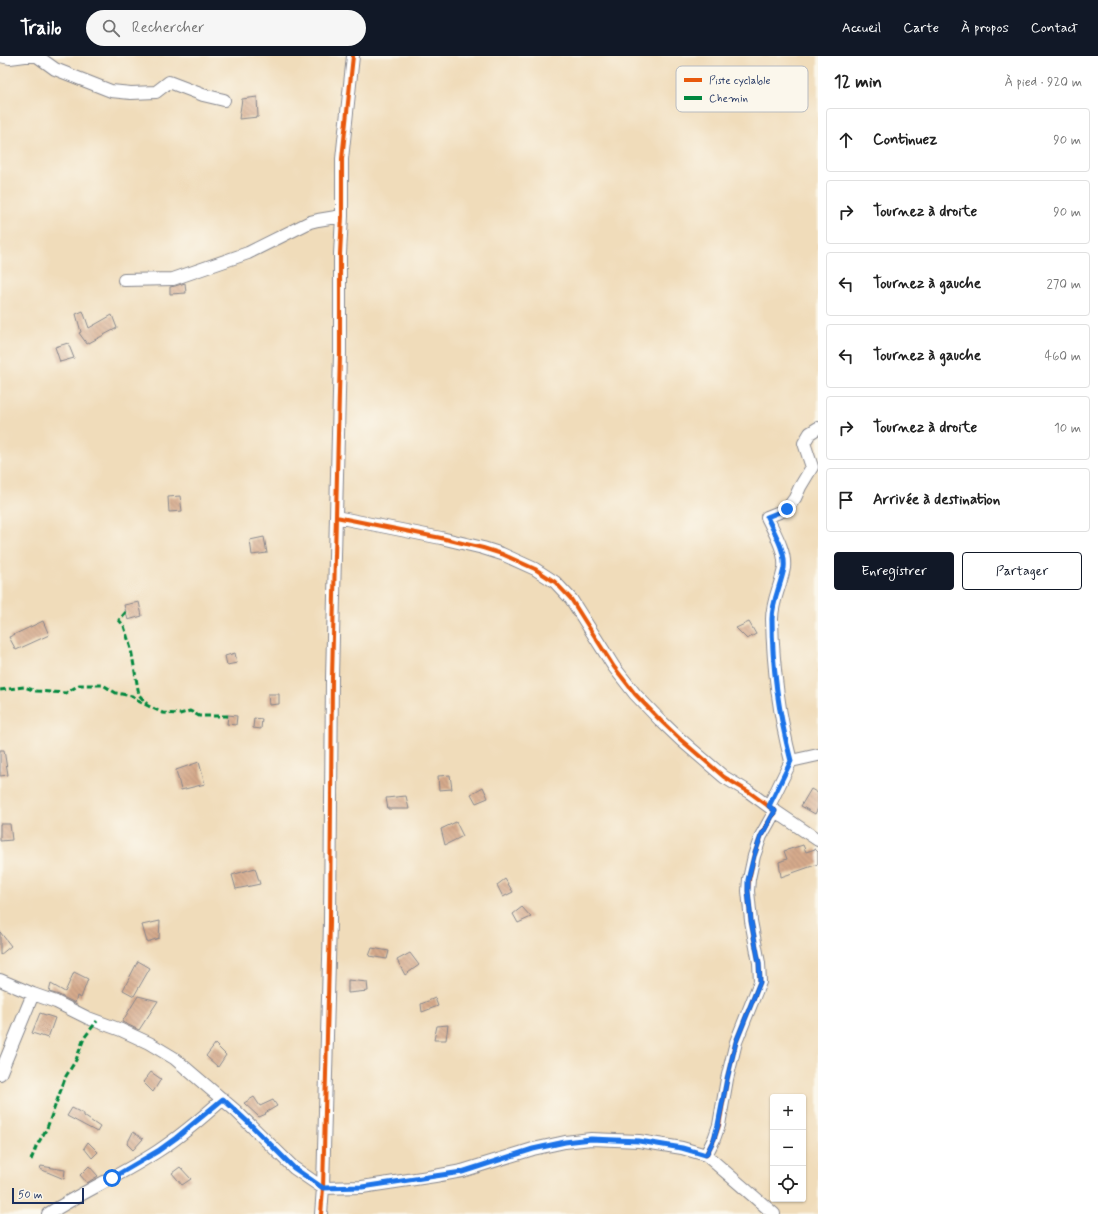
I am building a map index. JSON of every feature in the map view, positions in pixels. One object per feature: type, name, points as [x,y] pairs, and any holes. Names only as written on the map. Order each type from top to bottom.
[{"type":"street","points":[[0,56],[10,58],[37,56],[55,69],[111,91],[131,93],[156,92],[169,82],[203,95],[224,100]]},
{"type":"street","points":[[321,1214],[330,922],[332,678],[340,353],[342,159],[353,56]]},
{"type":"street","points":[[124,280],[173,279],[248,253],[310,222],[342,216]]},
{"type":"street","points":[[706,1155],[714,1139],[718,1125],[736,1042],[760,982],[759,963],[751,921],[748,880],[761,836],[791,761],[784,734],[773,652],[772,616],[784,568],[784,555],[767,517],[787,509],[795,498],[812,467],[804,443],[810,433],[818,428]]},
{"type":"street","points":[[336,517],[483,548],[502,554],[535,568],[555,582],[571,599],[614,667],[635,694],[681,740],[720,773],[818,840]]},
{"type":"street","points":[[791,761],[818,755]]},
{"type":"street","points":[[3,979],[88,1018],[121,1030],[149,1043],[174,1058],[223,1099],[294,1168],[323,1188],[362,1187],[462,1172],[533,1149],[578,1140],[591,1139],[639,1141],[682,1148],[706,1155],[774,1214]]},
{"type":"street","points":[[0,1074],[33,994]]},
{"type":"street","points":[[48,1214],[158,1151],[197,1122],[223,1099]]},
{"type":"building","points":[[257,97],[258,117],[239,119],[242,99]]},
{"type":"building","points":[[185,283],[186,293],[170,294],[170,287]]},
{"type":"building","points":[[83,311],[89,328],[112,315],[117,328],[87,344],[79,333],[81,332],[76,314]]},
{"type":"building","points":[[68,343],[74,358],[60,362],[55,347]]},
{"type":"building","points":[[180,496],[182,511],[169,512],[168,497]]},
{"type":"building","points":[[264,537],[267,553],[252,555],[250,540]]},
{"type":"building","points":[[139,602],[142,616],[128,620],[124,605]]},
{"type":"building","points":[[43,621],[49,635],[16,650],[9,637]]},
{"type":"building","points":[[749,622],[756,634],[747,639],[736,628]]},
{"type":"building","points":[[235,653],[237,663],[227,665],[225,656]]},
{"type":"building","points":[[268,694],[279,694],[279,704],[269,705]]},
{"type":"building","points":[[228,715],[237,716],[236,725],[227,724]]},
{"type":"building","points":[[254,718],[262,719],[261,729],[253,728]]},
{"type":"building","points":[[0,750],[4,750],[8,775],[0,776]]},
{"type":"building","points":[[199,762],[205,784],[181,790],[176,770]]},
{"type":"building","points":[[450,775],[452,789],[439,790],[438,776]]},
{"type":"building","points":[[483,787],[488,798],[476,803],[471,794]]},
{"type":"building","points":[[811,789],[818,793],[818,808],[815,814],[801,806]]},
{"type":"building","points":[[406,796],[409,809],[388,809],[386,798]]},
{"type":"building","points":[[456,822],[463,836],[445,845],[441,829]]},
{"type":"building","points":[[0,824],[10,824],[12,840],[0,841]]},
{"type":"building","points":[[803,845],[806,852],[815,849],[818,852],[818,864],[781,877],[779,862],[787,859],[784,851]]},
{"type":"building","points":[[255,868],[260,884],[236,889],[232,875]]},
{"type":"building","points":[[505,879],[513,892],[503,897],[497,885]]},
{"type":"building","points":[[522,907],[531,917],[518,923],[513,914]]},
{"type":"building","points":[[160,921],[159,938],[147,942],[142,925]]},
{"type":"building","points":[[0,932],[11,946],[0,955]]},
{"type":"building","points":[[372,948],[389,951],[387,959],[369,956]]},
{"type":"building","points":[[410,953],[419,965],[405,975],[397,960]]},
{"type":"building","points":[[138,961],[150,968],[134,996],[123,990]]},
{"type":"building","points":[[74,972],[88,979],[81,998],[77,996],[75,1003],[49,992],[51,984],[65,992]]},
{"type":"building","points":[[348,980],[367,982],[368,991],[348,993]]},
{"type":"building","points":[[138,996],[158,1001],[139,1030],[122,1022]]},
{"type":"building","points":[[435,998],[438,1006],[422,1012],[421,1004]]},
{"type":"building","points":[[40,1013],[55,1018],[48,1038],[32,1033]]},
{"type":"building","points":[[448,1025],[446,1040],[434,1040],[437,1026]]},
{"type":"building","points":[[215,1044],[226,1055],[218,1067],[206,1056]]},
{"type":"building","points":[[151,1072],[161,1079],[153,1092],[143,1082]]},
{"type":"building","points":[[254,1097],[260,1106],[273,1100],[277,1106],[259,1117],[244,1103]]},
{"type":"building","points":[[72,1108],[84,1114],[84,1116],[100,1127],[97,1132],[67,1116]]},
{"type":"building","points":[[133,1132],[143,1139],[133,1150],[127,1144]]},
{"type":"building","points":[[88,1142],[98,1152],[92,1158],[84,1148]]},
{"type":"building","points":[[41,1166],[65,1170],[64,1179],[40,1169]]},
{"type":"building","points":[[89,1166],[98,1176],[87,1183],[80,1175]]},
{"type":"building","points":[[180,1167],[191,1179],[182,1185],[172,1173]]},
{"type":"marked path","points":[[126,612],[119,620],[124,626],[131,649],[139,695],[147,704]]},
{"type":"marked path","points":[[0,690],[24,687],[36,691],[66,693],[79,685],[103,685],[116,693],[132,696],[138,701],[163,713],[180,714],[190,711],[199,716],[228,716]]},
{"type":"marked path","points":[[31,1160],[36,1147],[47,1128],[66,1076],[76,1060],[84,1038],[97,1021]]},
{"type":"cycle path","points":[[321,1214],[330,922],[332,678],[340,353],[342,159],[353,56]]},
{"type":"cycle path","points":[[336,517],[483,548],[502,554],[535,569],[555,582],[571,599],[614,667],[635,694],[681,740],[724,777],[749,792],[775,811],[761,836],[754,856],[749,879],[748,891],[751,921],[759,963],[760,982],[736,1042],[727,1079],[719,1125],[706,1155]]},
{"type":"route","points":[[112,1178],[158,1151],[197,1122],[223,1099],[294,1168],[323,1188],[362,1187],[462,1172],[533,1149],[565,1142],[591,1139],[639,1141],[682,1148],[706,1155],[714,1139],[718,1125],[736,1042],[760,982],[759,963],[751,921],[748,891],[750,870],[761,836],[775,811],[769,806],[791,761],[779,705],[773,652],[772,616],[784,568],[784,555],[767,517],[787,509]]}]
